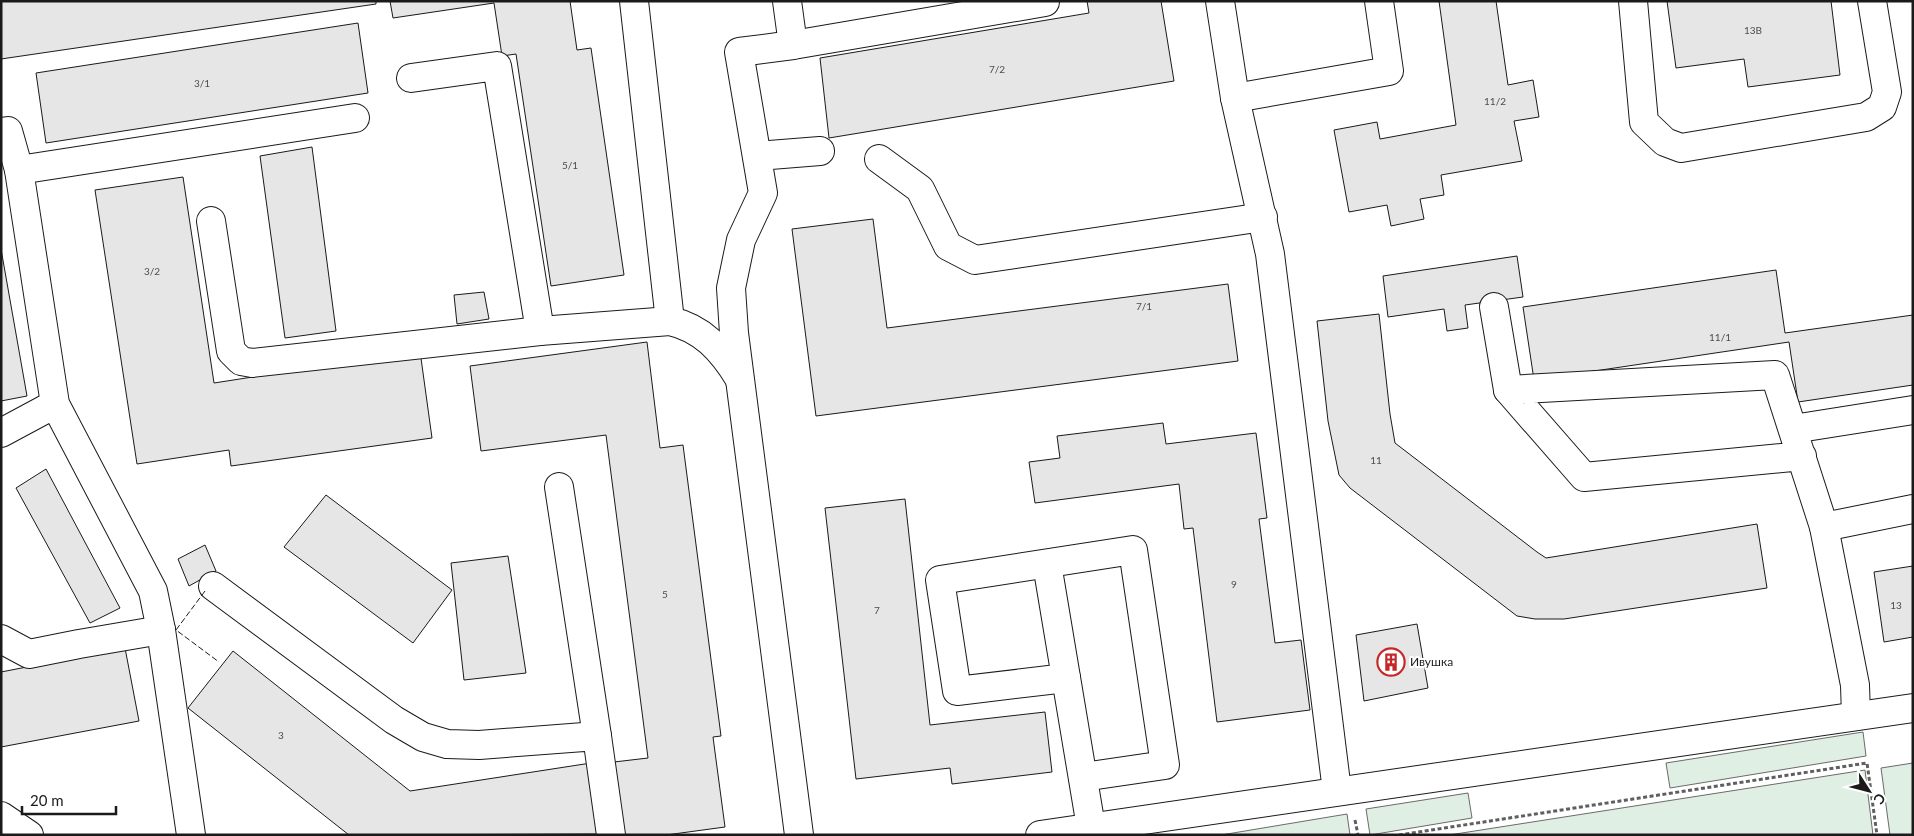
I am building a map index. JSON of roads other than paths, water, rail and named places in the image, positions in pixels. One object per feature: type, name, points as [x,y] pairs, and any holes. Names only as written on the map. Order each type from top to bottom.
[{"type":"lane","points":[[634,1],[670,321]]},
{"type":"lane","points":[[787,1],[793,45]]},
{"type":"lane","points":[[1220,1],[1235,98],[1270,254],[1337,791]]},
{"type":"lane","points":[[1235,98],[1389,71],[1379,1]]},
{"type":"lane","points":[[1632,1],[1644,122],[1665,142],[1680,148],[1866,117],[1882,107],[1887,92],[1872,1]]},
{"type":"lane","points":[[799,835],[734,333],[731,288],[741,240],[763,193],[739,52],[793,45],[1045,2]]},
{"type":"lane","points":[[411,78],[497,66],[540,331]]},
{"type":"lane","points":[[19,170],[355,118]]},
{"type":"lane","points":[[1,132],[8,131],[19,170],[56,404],[153,591],[161,630],[191,835]]},
{"type":"lane","points":[[757,156],[820,151]]},
{"type":"lane","points":[[879,159],[920,189],[948,246],[975,260],[1263,217]]},
{"type":"lane","points":[[211,221],[231,351],[241,361],[252,363],[540,331],[670,321],[683,324],[707,338],[728,360],[741,381]]},
{"type":"lane","points":[[1494,308],[1508,390],[1584,478],[1802,456]]},
{"type":"lane","points":[[1508,390],[1775,375],[1824,527],[1855,685],[1856,716]]},
{"type":"lane","points":[[1,432],[56,404]]},
{"type":"lane","points":[[1793,429],[1913,410]]},
{"type":"lane","points":[[559,487],[611,835]]},
{"type":"lane","points":[[1824,527],[1913,508]]},
{"type":"lane","points":[[1066,678],[957,691],[940,580],[1133,550],[1164,765],[1083,778]]},
{"type":"lane","points":[[1048,564],[1091,828]]},
{"type":"lane","points":[[213,586],[394,720],[423,737],[447,744],[479,745],[597,736]]},
{"type":"lane","points":[[1,639],[29,654],[161,630]]},
{"type":"lane","points":[[1040,835],[1913,708]]},
{"type":"lane","points":[[1,816],[29,835]]},
{"type":"place","name":"Ивушка","points":[[1391,662]]}]
